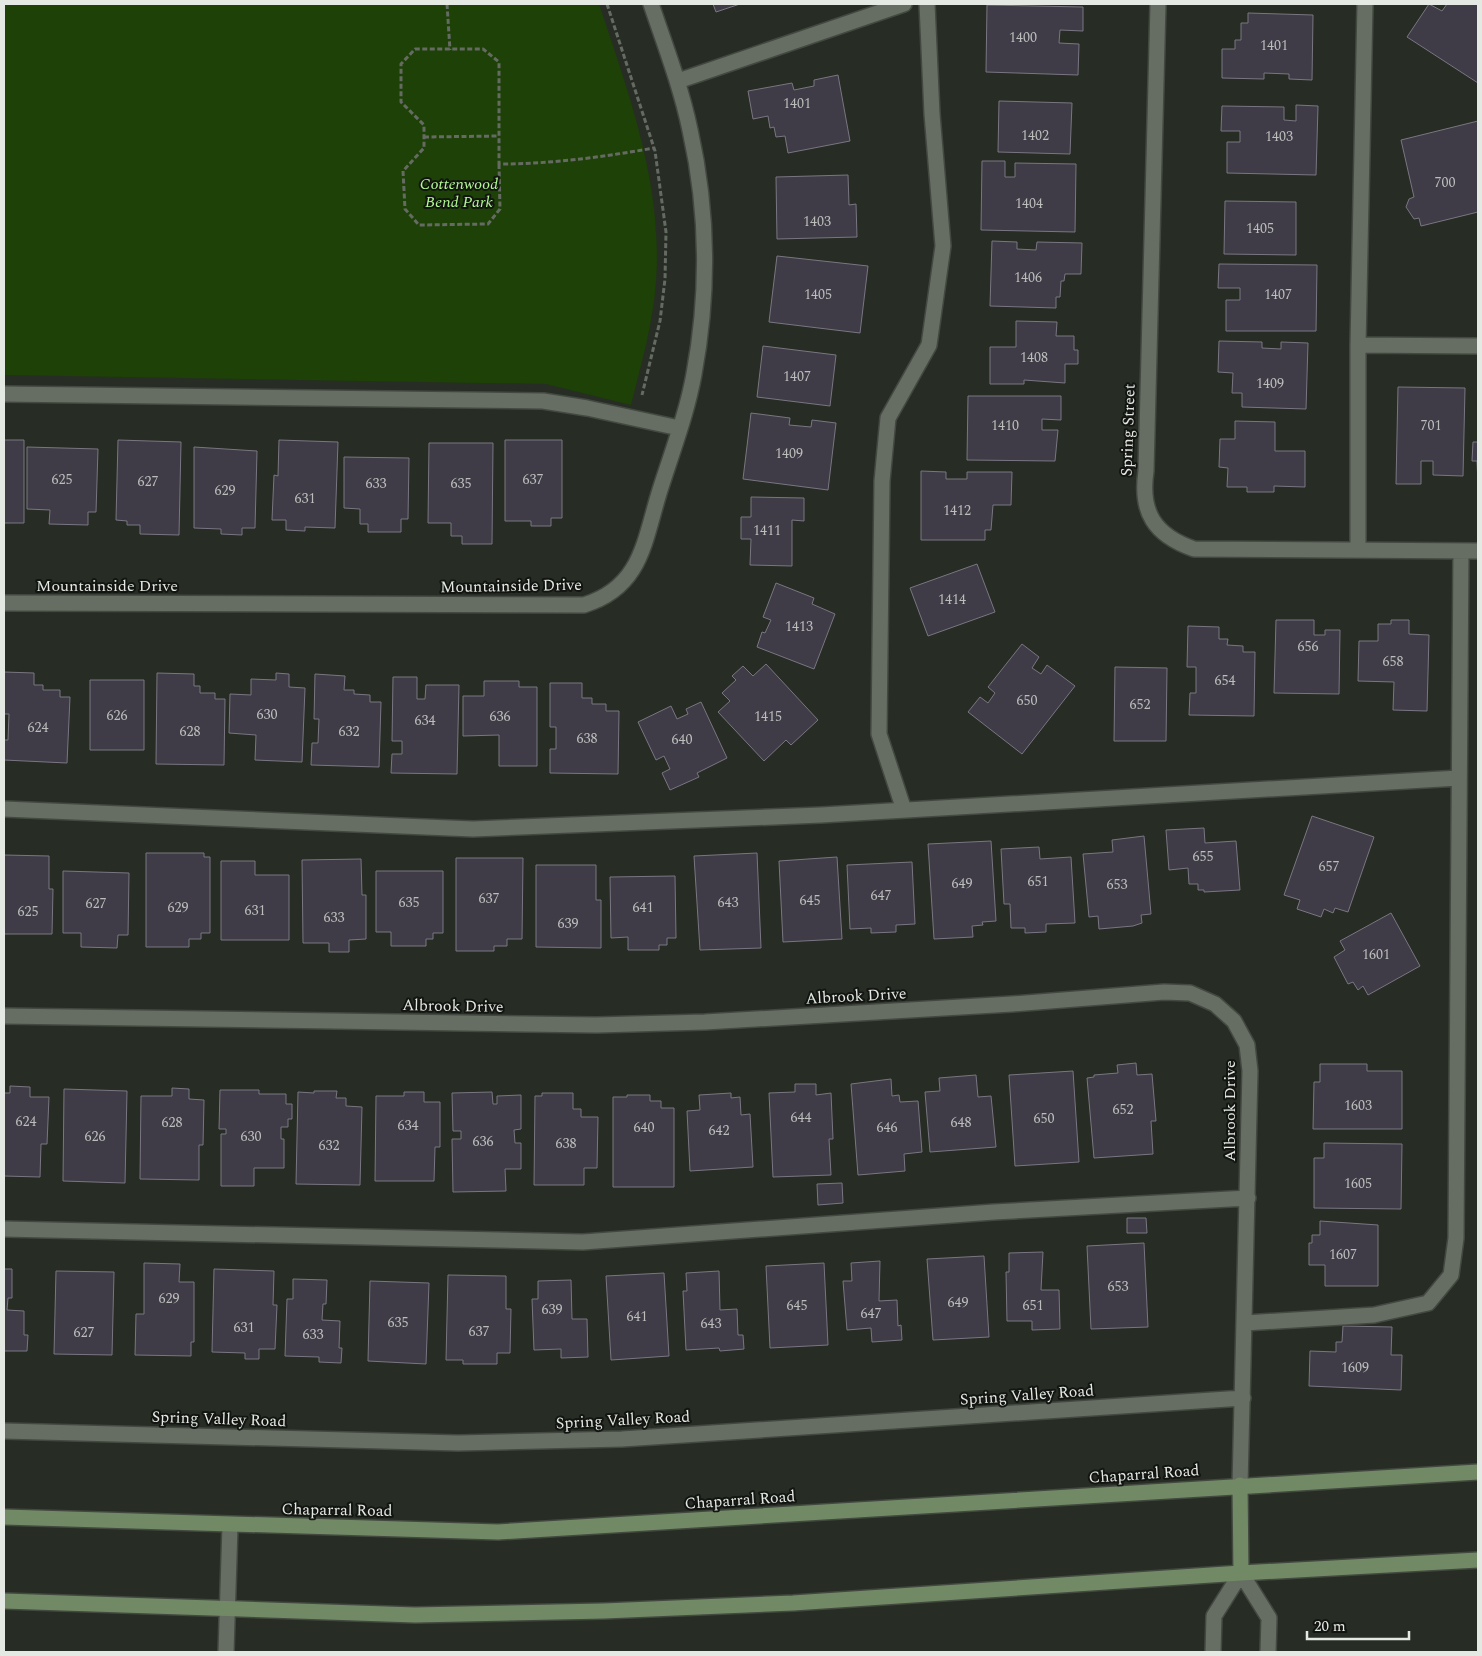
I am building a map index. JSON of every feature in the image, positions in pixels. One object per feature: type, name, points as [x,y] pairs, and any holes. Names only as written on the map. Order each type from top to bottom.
[{"type":"main road","name":"Chaparral Road","points":[[4,1517],[230,1526],[498,1532],[1240,1485],[1478,1472]]},
{"type":"main road","points":[[1240,1485],[1241,1573]]},
{"type":"main road","points":[[4,1601],[228,1607],[415,1615],[604,1611],[793,1603],[1241,1573],[1478,1560]]},
{"type":"street","name":"Mountainside Drive","points":[[4,603],[584,605],[601,600],[621,585],[630,575],[641,551],[694,375],[706,275],[703,213],[691,130],[678,81],[650,4]]},
{"type":"street","points":[[678,81],[904,4]]},
{"type":"street","points":[[904,810],[880,734],[882,481],[888,418],[929,344],[943,246],[932,114],[927,4]]},
{"type":"street","name":"Spring Street","points":[[1158,4],[1146,471],[1143,491],[1147,512],[1158,529],[1174,542],[1194,549],[1478,551]]},
{"type":"street","points":[[1358,550],[1358,344],[1365,4]]},
{"type":"street","points":[[1358,344],[1478,346]]},
{"type":"street","points":[[4,394],[543,401],[587,408],[679,428]]},
{"type":"street","points":[[1245,1323],[1374,1315],[1428,1303],[1451,1274],[1456,1238],[1461,551]]},
{"type":"street","points":[[4,809],[473,829],[904,810],[1459,778]]},
{"type":"street","name":"Albrook Drive","points":[[4,1016],[596,1025],[715,1021],[1012,1004],[1164,992],[1190,993],[1215,1004],[1234,1021],[1247,1045],[1250,1071],[1240,1485]]},
{"type":"street","points":[[4,1229],[583,1242],[994,1212],[1248,1198]]},
{"type":"street","name":"Spring Valley Road","points":[[4,1431],[458,1443],[516,1442],[622,1439],[1243,1398]]},
{"type":"street","points":[[226,1652],[230,1526]]},
{"type":"street","points":[[1214,1652],[1214,1616],[1241,1573],[1269,1618],[1268,1652]]},
{"type":"path","points":[[447,4],[450,50]]},
{"type":"path","points":[[607,4],[654,148],[666,232],[665,279],[660,321],[639,404]]},
{"type":"path","points":[[415,49],[450,50],[483,49],[498,62],[500,209],[488,224],[419,225],[405,209],[403,171],[424,148],[424,125],[401,102],[402,64],[415,49]]},
{"type":"path","points":[[424,137],[500,136]]},
{"type":"path","points":[[500,164],[533,164],[586,159],[654,148]]},
{"type":"green space","name":"Cottenwood Bend Park","points":[[4,4],[599,4],[622,72],[641,140],[649,175],[657,246],[656,282],[652,313],[631,405],[546,384],[4,375]]},
{"type":"building","points":[[713,4],[740,4],[716,12]]},
{"type":"building","points":[[1429,4],[1442,11],[1447,4],[1478,4],[1478,83],[1407,37]]},
{"type":"building","points":[[987,5],[1083,7],[1083,31],[1060,30],[1059,43],[1079,44],[1078,75],[986,72]]},
{"type":"building","points":[[1248,13],[1313,15],[1312,80],[1289,79],[1289,74],[1264,73],[1264,79],[1222,78],[1222,49],[1235,49],[1235,40],[1241,40],[1241,23],[1248,23]]},
{"type":"building","points":[[838,75],[850,141],[788,153],[785,136],[776,137],[774,127],[770,128],[768,116],[753,119],[748,91],[792,83],[794,90],[814,86],[814,80]]},
{"type":"building","points":[[999,101],[1072,103],[1070,154],[998,152]]},
{"type":"building","points":[[1296,105],[1318,106],[1316,175],[1227,173],[1227,142],[1240,142],[1240,131],[1221,131],[1222,106],[1284,107],[1284,120],[1296,121]]},
{"type":"building","points":[[1478,121],[1478,212],[1421,226],[1419,218],[1414,219],[1406,207],[1409,199],[1414,197],[1401,140]]},
{"type":"building","points":[[982,161],[1005,161],[1005,177],[1015,177],[1015,163],[1076,164],[1075,232],[981,230]]},
{"type":"building","points":[[848,175],[849,205],[856,204],[857,237],[777,239],[776,177]]},
{"type":"building","points":[[1225,201],[1296,202],[1296,255],[1224,254]]},
{"type":"building","points":[[992,241],[1017,242],[1017,249],[1036,250],[1037,242],[1082,243],[1081,274],[1065,274],[1064,281],[1061,281],[1060,297],[1056,297],[1056,308],[990,306]]},
{"type":"building","points":[[777,256],[868,266],[860,333],[769,322]]},
{"type":"building","points":[[1219,264],[1317,265],[1316,331],[1226,331],[1226,300],[1240,300],[1240,288],[1218,288]]},
{"type":"building","points":[[1016,321],[1057,322],[1056,336],[1074,336],[1074,350],[1078,350],[1078,364],[1065,364],[1065,383],[1024,380],[1024,384],[990,384],[990,347],[1016,347]]},
{"type":"building","points":[[1219,341],[1262,342],[1262,348],[1281,349],[1281,342],[1308,343],[1306,409],[1242,407],[1242,393],[1232,393],[1233,373],[1218,372]]},
{"type":"building","points":[[763,346],[836,355],[830,406],[757,397]]},
{"type":"building","points":[[1398,387],[1465,388],[1463,476],[1433,475],[1433,461],[1421,461],[1421,484],[1396,484]]},
{"type":"building","points":[[968,396],[1061,396],[1061,420],[1042,419],[1042,430],[1058,430],[1055,461],[967,460]]},
{"type":"building","points":[[751,413],[790,418],[789,425],[811,427],[812,420],[836,423],[828,490],[743,479]]},
{"type":"building","points":[[1235,421],[1275,422],[1275,451],[1305,451],[1305,487],[1274,486],[1274,492],[1247,492],[1247,487],[1227,487],[1228,468],[1219,467],[1220,439],[1235,439]]},
{"type":"building","points":[[4,440],[24,440],[24,523],[4,523]]},
{"type":"building","points":[[118,440],[181,442],[179,535],[140,534],[140,525],[127,525],[127,521],[116,520]]},
{"type":"building","points":[[279,440],[338,442],[335,528],[305,527],[305,531],[286,530],[286,520],[272,520],[274,475],[278,476]]},
{"type":"building","points":[[505,440],[562,440],[562,518],[551,518],[551,526],[531,526],[531,521],[505,521]]},
{"type":"building","points":[[1473,442],[1478,442],[1478,484],[1477,461],[1472,461]]},
{"type":"building","points":[[429,443],[493,443],[492,544],[462,544],[462,536],[451,536],[451,523],[428,523]]},
{"type":"building","points":[[27,447],[98,449],[96,512],[88,512],[88,525],[49,524],[50,510],[27,509]]},
{"type":"building","points":[[194,447],[257,451],[255,528],[242,528],[242,535],[221,534],[221,529],[194,528]]},
{"type":"building","points":[[344,457],[409,458],[408,519],[401,519],[401,532],[368,532],[368,524],[360,524],[360,509],[344,508]]},
{"type":"building","points":[[921,471],[946,472],[946,479],[967,479],[967,472],[1012,472],[1011,505],[993,505],[991,530],[985,530],[985,540],[921,540]]},
{"type":"building","points":[[751,497],[804,498],[804,521],[792,520],[792,566],[750,565],[751,539],[741,539],[741,517],[751,517]]},
{"type":"building","points":[[977,564],[995,612],[928,636],[910,588]]},
{"type":"building","points":[[776,583],[814,598],[812,604],[835,614],[814,669],[757,647],[762,632],[765,633],[771,620],[763,617]]},
{"type":"building","points":[[1276,620],[1314,620],[1314,635],[1325,635],[1325,630],[1340,630],[1339,694],[1274,693]]},
{"type":"building","points":[[1391,620],[1409,620],[1409,634],[1429,635],[1427,711],[1393,710],[1394,682],[1358,681],[1359,641],[1378,641],[1378,624],[1391,624]]},
{"type":"building","points":[[1188,626],[1219,627],[1219,639],[1228,639],[1227,645],[1243,646],[1243,652],[1255,652],[1254,716],[1189,715],[1190,693],[1196,693],[1196,667],[1187,667]]},
{"type":"building","points":[[1022,644],[1039,657],[1032,668],[1041,674],[1047,665],[1075,686],[1022,754],[968,712],[980,697],[988,703],[995,693],[988,687]]},
{"type":"building","points":[[766,664],[818,720],[791,745],[786,740],[764,761],[718,712],[730,701],[722,693],[736,680],[732,676],[743,666],[753,676]]},
{"type":"building","points":[[1115,667],[1167,668],[1166,741],[1114,741]]},
{"type":"building","points":[[4,672],[34,673],[34,685],[43,685],[43,690],[60,690],[60,697],[70,697],[67,763],[4,760],[4,740],[8,740],[9,714],[4,714]]},
{"type":"building","points":[[157,673],[194,674],[194,686],[200,686],[200,693],[215,693],[215,699],[225,699],[224,765],[156,764]]},
{"type":"building","points":[[276,673],[289,674],[289,687],[305,688],[302,762],[255,760],[256,735],[229,733],[230,694],[251,695],[251,679],[276,680]]},
{"type":"building","points":[[315,674],[345,676],[344,690],[354,690],[354,694],[370,695],[370,702],[381,702],[379,767],[311,765],[312,743],[318,743],[319,719],[314,719]]},
{"type":"building","points":[[393,677],[417,677],[417,699],[425,699],[426,685],[459,685],[457,774],[391,773],[392,754],[402,754],[402,741],[392,741]]},
{"type":"building","points":[[90,680],[144,680],[144,750],[90,750]]},
{"type":"building","points":[[484,681],[519,681],[519,687],[537,687],[537,766],[499,766],[499,735],[463,736],[463,696],[484,696]]},
{"type":"building","points":[[550,683],[582,683],[582,698],[592,698],[592,704],[606,704],[606,711],[619,711],[618,774],[550,773],[550,749],[556,749],[556,727],[550,727]]},
{"type":"building","points":[[701,702],[727,758],[697,773],[699,777],[670,790],[662,773],[670,769],[664,756],[656,760],[638,722],[671,706],[677,719],[688,714],[686,709]]},
{"type":"building","points":[[1312,816],[1374,837],[1348,912],[1335,908],[1333,913],[1324,909],[1321,917],[1297,909],[1300,900],[1284,895]]},
{"type":"building","points":[[1204,828],[1205,843],[1236,841],[1240,890],[1204,892],[1204,890],[1198,890],[1198,884],[1189,884],[1188,868],[1169,870],[1166,830]]},
{"type":"building","points":[[1144,836],[1151,914],[1141,915],[1142,923],[1133,926],[1099,929],[1098,916],[1089,917],[1083,854],[1113,852],[1112,840]]},
{"type":"building","points":[[991,841],[996,921],[982,922],[983,925],[972,926],[973,937],[934,939],[928,844]]},
{"type":"building","points":[[1039,847],[1040,859],[1071,857],[1075,923],[1046,924],[1046,932],[1025,933],[1025,928],[1011,928],[1010,904],[1004,904],[1001,849]]},
{"type":"building","points":[[146,853],[204,853],[204,857],[210,857],[210,933],[201,933],[201,939],[189,939],[189,947],[146,947]]},
{"type":"building","points":[[757,853],[761,948],[700,950],[694,856]]},
{"type":"building","points":[[4,855],[49,856],[49,889],[53,889],[52,934],[4,934]]},
{"type":"building","points":[[837,857],[842,939],[783,942],[779,861]]},
{"type":"building","points":[[456,858],[523,858],[522,939],[507,939],[507,946],[494,946],[494,951],[456,951]]},
{"type":"building","points":[[361,859],[362,895],[366,895],[366,939],[349,940],[349,952],[329,952],[329,943],[303,943],[302,860]]},
{"type":"building","points":[[221,861],[255,861],[255,875],[289,875],[289,940],[221,940]]},
{"type":"building","points":[[912,862],[915,924],[896,925],[896,932],[871,933],[871,928],[850,929],[847,865]]},
{"type":"building","points":[[536,865],[596,865],[596,900],[601,900],[601,948],[536,947]]},
{"type":"building","points":[[63,871],[129,873],[128,935],[118,935],[117,948],[81,947],[81,933],[63,933]]},
{"type":"building","points":[[376,871],[443,871],[443,933],[433,933],[433,939],[426,939],[426,946],[391,946],[391,932],[376,932]]},
{"type":"building","points":[[675,876],[676,938],[667,938],[667,945],[659,945],[659,950],[628,950],[628,937],[611,938],[610,877]]},
{"type":"building","points":[[1391,913],[1420,966],[1368,995],[1363,986],[1358,990],[1353,982],[1348,984],[1334,957],[1345,950],[1340,941]]},
{"type":"building","points":[[1136,1063],[1137,1075],[1152,1074],[1156,1121],[1151,1121],[1153,1154],[1094,1158],[1087,1078],[1094,1077],[1094,1075],[1118,1073],[1117,1065]]},
{"type":"building","points":[[1320,1064],[1367,1064],[1367,1071],[1402,1071],[1402,1129],[1313,1129],[1314,1082],[1320,1082]]},
{"type":"building","points":[[1073,1071],[1079,1162],[1015,1166],[1009,1075]]},
{"type":"building","points":[[976,1075],[978,1097],[991,1096],[996,1147],[930,1152],[925,1092],[940,1091],[939,1078]]},
{"type":"building","points":[[891,1079],[892,1096],[899,1095],[900,1102],[918,1101],[922,1152],[904,1154],[905,1171],[858,1175],[851,1084]]},
{"type":"building","points":[[795,1084],[816,1084],[816,1095],[831,1093],[833,1139],[829,1139],[831,1175],[773,1177],[769,1093],[795,1092]]},
{"type":"building","points":[[10,1086],[30,1087],[30,1097],[49,1097],[47,1144],[41,1144],[40,1177],[4,1176],[4,1093],[10,1093]]},
{"type":"building","points":[[172,1088],[189,1089],[189,1099],[204,1100],[203,1145],[199,1145],[199,1180],[140,1179],[141,1096],[172,1096]]},
{"type":"building","points":[[64,1089],[127,1091],[125,1183],[63,1181]]},
{"type":"building","points":[[220,1090],[259,1090],[259,1094],[286,1094],[286,1104],[292,1104],[292,1119],[288,1119],[288,1127],[281,1127],[281,1139],[284,1139],[284,1168],[254,1168],[254,1186],[221,1186],[221,1134],[226,1134],[226,1129],[219,1129]]},
{"type":"building","points":[[314,1091],[337,1091],[336,1098],[346,1098],[346,1106],[362,1107],[360,1185],[296,1184],[298,1092],[314,1093]]},
{"type":"building","points":[[404,1092],[424,1092],[424,1102],[440,1102],[440,1147],[435,1147],[434,1181],[375,1181],[376,1096],[404,1096]]},
{"type":"building","points":[[492,1092],[493,1104],[497,1104],[497,1096],[521,1095],[521,1129],[514,1130],[515,1143],[521,1143],[521,1169],[505,1169],[506,1191],[453,1192],[452,1139],[461,1139],[461,1131],[453,1131],[452,1093]]},
{"type":"building","points":[[542,1093],[573,1093],[573,1109],[581,1109],[581,1117],[598,1117],[597,1168],[584,1168],[584,1185],[534,1185],[535,1096],[542,1096]]},
{"type":"building","points":[[731,1093],[731,1098],[740,1097],[741,1115],[750,1114],[753,1167],[690,1171],[687,1111],[700,1110],[699,1095]]},
{"type":"building","points":[[627,1095],[650,1095],[650,1101],[661,1101],[661,1108],[674,1108],[674,1187],[613,1187],[613,1097],[627,1097]]},
{"type":"building","points":[[1324,1143],[1402,1144],[1401,1209],[1314,1208],[1314,1158],[1324,1158]]},
{"type":"building","points":[[842,1183],[843,1203],[818,1205],[817,1184]]},
{"type":"building","points":[[1127,1218],[1146,1218],[1147,1233],[1127,1233]]},
{"type":"building","points":[[1320,1221],[1378,1225],[1378,1286],[1325,1286],[1325,1265],[1309,1265],[1309,1243],[1312,1243],[1312,1235],[1320,1235]]},
{"type":"building","points":[[1144,1243],[1148,1327],[1091,1329],[1087,1246]]},
{"type":"building","points":[[1043,1252],[1041,1290],[1059,1290],[1060,1329],[1032,1330],[1032,1321],[1007,1321],[1006,1272],[1009,1272],[1009,1253]]},
{"type":"building","points":[[984,1256],[989,1337],[933,1340],[927,1259]]},
{"type":"building","points":[[880,1261],[879,1301],[897,1300],[898,1326],[901,1325],[902,1340],[872,1342],[871,1328],[847,1330],[843,1281],[852,1281],[851,1263]]},
{"type":"building","points":[[144,1263],[180,1264],[179,1282],[194,1282],[194,1342],[191,1342],[191,1356],[135,1355],[136,1314],[144,1314]]},
{"type":"building","points":[[824,1263],[828,1345],[770,1348],[766,1266]]},
{"type":"building","points":[[4,1269],[12,1269],[12,1298],[8,1298],[7,1310],[24,1311],[24,1335],[28,1335],[27,1351],[4,1351]]},
{"type":"building","points":[[214,1269],[274,1271],[273,1305],[277,1305],[275,1349],[259,1349],[259,1359],[245,1359],[245,1353],[212,1352]]},
{"type":"building","points":[[56,1271],[114,1272],[112,1355],[54,1354]]},
{"type":"building","points":[[719,1271],[720,1310],[737,1309],[738,1335],[743,1335],[744,1349],[720,1351],[719,1348],[686,1350],[683,1291],[687,1291],[686,1273]]},
{"type":"building","points":[[664,1273],[669,1356],[611,1360],[606,1276]]},
{"type":"building","points":[[448,1275],[506,1276],[506,1309],[511,1309],[510,1353],[497,1353],[497,1364],[463,1364],[463,1360],[446,1360]]},
{"type":"building","points":[[293,1279],[327,1280],[326,1304],[323,1304],[322,1320],[340,1321],[339,1348],[342,1348],[341,1363],[319,1362],[319,1357],[285,1356],[287,1299],[293,1299]]},
{"type":"building","points":[[571,1280],[572,1319],[587,1319],[588,1357],[561,1358],[561,1349],[534,1350],[532,1299],[538,1299],[538,1281]]},
{"type":"building","points":[[370,1281],[429,1283],[426,1364],[368,1361]]},
{"type":"building","points":[[1343,1326],[1392,1327],[1391,1355],[1402,1355],[1401,1390],[1309,1386],[1310,1351],[1336,1352],[1336,1342],[1342,1342]]}]
